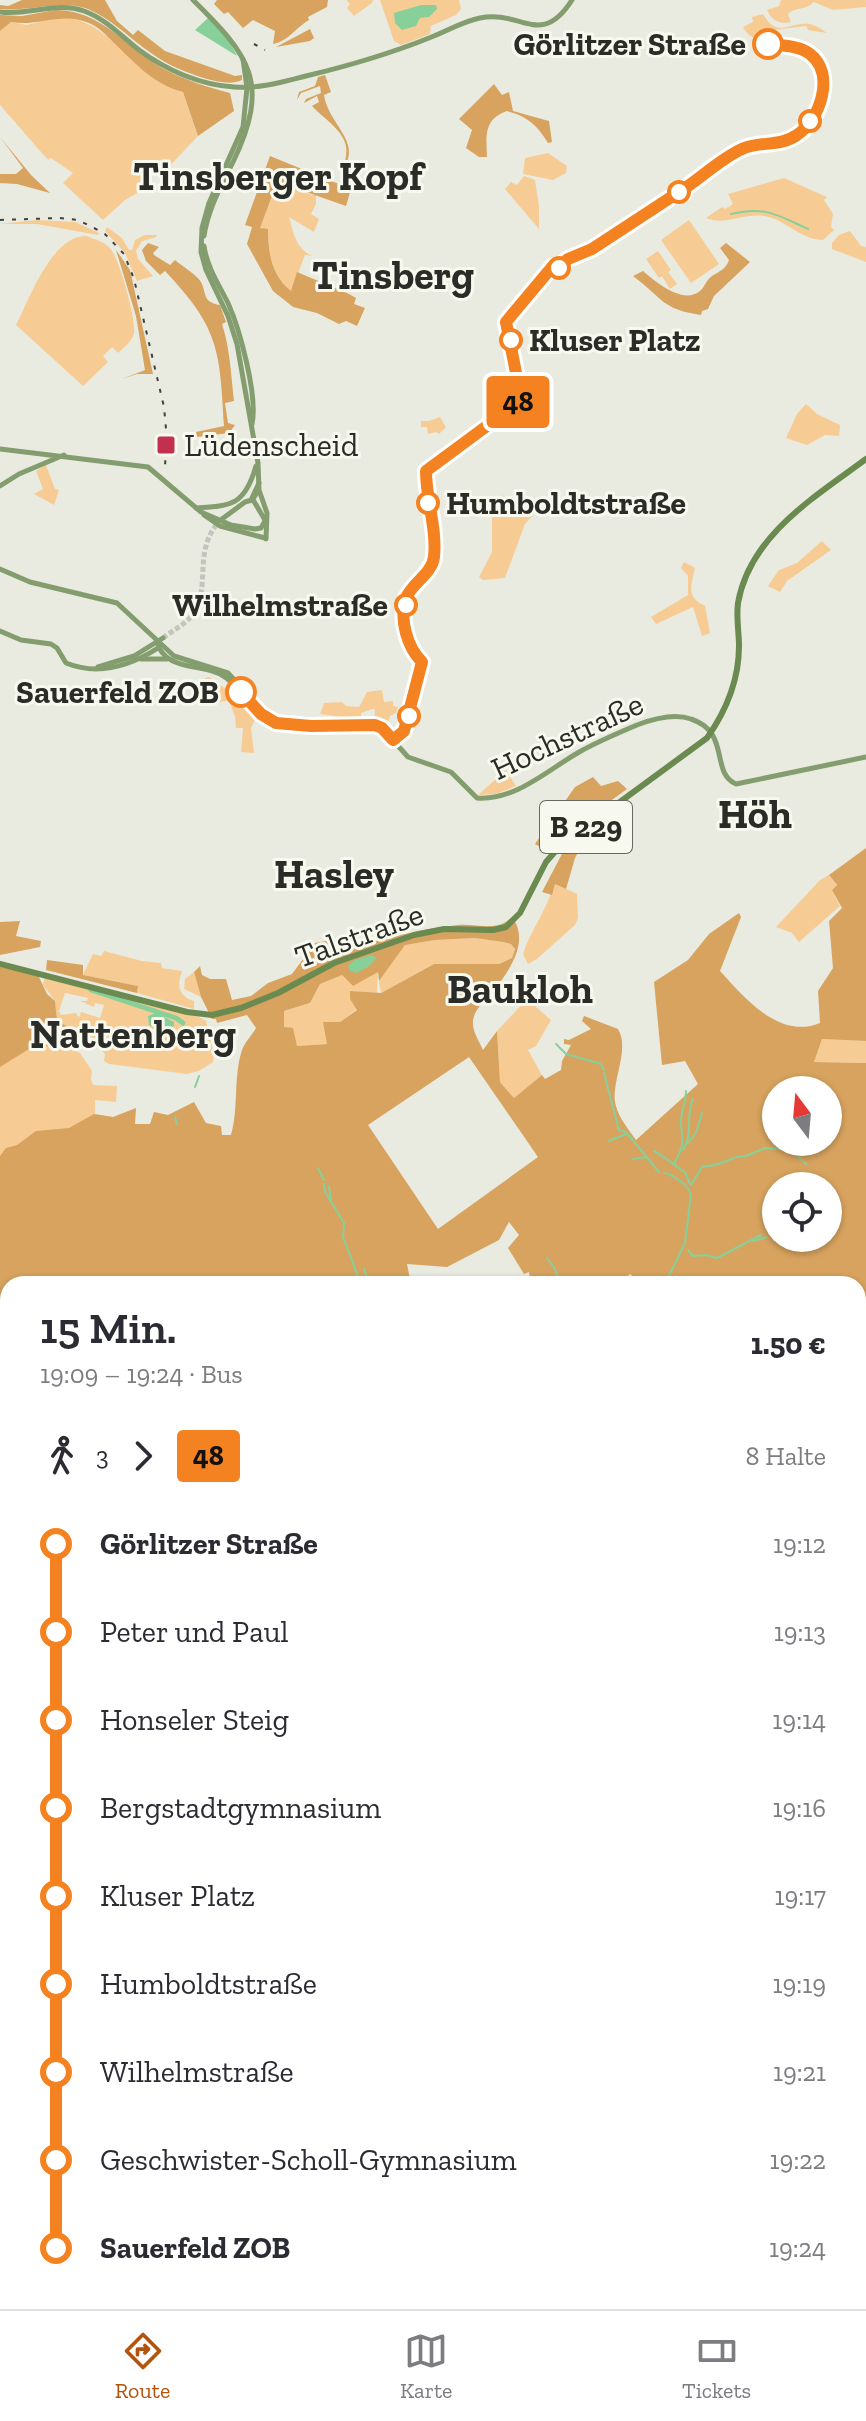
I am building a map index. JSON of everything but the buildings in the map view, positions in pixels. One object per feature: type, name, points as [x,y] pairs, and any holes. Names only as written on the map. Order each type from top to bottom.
[{"type":"main road","points":[[0,486],[50,458],[64,455],[150,467],[220,526],[264,535],[265,508],[259,490],[251,425],[252,405],[239,341],[226,304],[211,276],[204,250],[210,204],[245,128],[248,67],[231,37],[193,0]]},
{"type":"main road","points":[[0,12],[23,13],[66,7],[83,11],[104,21],[165,66],[200,81],[249,88],[273,85],[350,65],[405,48],[481,17],[531,26],[546,25],[560,17],[572,0]]},
{"type":"main road","points":[[232,87],[246,102]]},
{"type":"main road","points":[[245,128],[249,88]]},
{"type":"main road","points":[[0,449],[50,458]]},
{"type":"main road","name":"B 229","points":[[711,732],[722,715],[734,681],[739,650],[739,600],[758,556],[782,524],[866,459]]},
{"type":"main road","points":[[198,510],[220,507],[237,499],[250,485],[258,463]]},
{"type":"main road","points":[[252,497],[259,483]]},
{"type":"main road","points":[[222,519],[259,490]]},
{"type":"main road","points":[[252,497],[266,521]]},
{"type":"main road","points":[[198,510],[231,525],[255,529],[261,528],[266,521]]},
{"type":"main road","points":[[0,569],[30,582],[119,604],[174,656],[228,673],[260,708],[277,718],[289,721],[378,723],[389,730],[400,747]]},
{"type":"main road","points":[[0,631],[21,640],[51,644],[67,664],[97,667],[118,667],[139,659],[160,643]]},
{"type":"main road","points":[[160,643],[168,659]]},
{"type":"main road","points":[[97,667],[130,658],[160,643]]},
{"type":"main road","points":[[139,659],[168,659],[224,676],[261,714],[272,721],[311,726],[375,725],[400,747]]},
{"type":"main road","name":"Hochstraße","points":[[400,747],[416,761],[446,769],[472,796],[484,799],[524,786],[593,744],[652,719],[686,717],[711,732]]},
{"type":"main road","points":[[711,732],[720,749],[724,774],[736,784],[866,757]]},
{"type":"main road","name":"Talstraße","points":[[0,964],[187,1012],[212,1015],[252,1005],[324,967],[414,935],[444,929],[500,929],[512,923],[520,913],[546,862],[560,846],[695,748],[711,732]]},
{"type":"shaded area","points":[[22,0],[105,0],[117,21],[133,35],[138,30],[165,51],[235,76],[242,75],[242,80],[229,83],[216,81],[178,68],[85,8],[64,5],[0,9],[0,5],[8,6]]},
{"type":"shaded area","points":[[217,0],[328,0],[327,7],[308,17],[309,20],[288,37],[273,44],[275,31],[253,20],[243,28],[228,12],[224,14],[214,4]]},
{"type":"shaded area","points":[[346,0],[373,0],[354,16],[347,8],[350,4]]},
{"type":"shaded area","points":[[380,0],[459,0],[461,9],[456,15],[431,26],[430,34],[401,45],[394,41]]},
{"type":"shaded area","points":[[781,0],[866,0],[866,7],[833,10],[814,2],[788,14],[791,22],[783,23],[773,19],[767,10],[779,6]]},
{"type":"shaded area","points":[[421,5],[436,5],[437,9],[429,17],[420,18],[416,26],[402,30],[395,23],[394,13]]},
{"type":"shaded area","points":[[55,10],[86,16],[164,69],[230,93],[234,111],[198,136],[183,92],[154,78],[89,23],[69,18],[11,22],[0,31],[0,15],[22,16]]},
{"type":"shaded area","points":[[763,14],[779,28],[809,24],[827,33],[808,30],[806,26],[773,30],[775,43],[761,40],[749,35],[743,27],[753,22],[752,17]]},
{"type":"shaded area","points":[[57,17],[76,19],[93,27],[150,75],[183,92],[198,136],[160,176],[152,171],[138,184],[137,193],[103,220],[63,183],[73,173],[51,158],[48,160],[0,105],[0,31],[10,22],[27,25]]},
{"type":"shaded area","points":[[208,18],[228,39],[237,56],[195,30]]},
{"type":"shaded area","points":[[310,29],[314,38],[310,41],[276,47]]},
{"type":"shaded area","points":[[325,75],[331,92],[324,95],[348,146],[347,162],[342,137],[312,106],[319,102],[317,96],[304,103],[306,99],[321,93],[320,86],[301,93],[297,100],[299,92],[315,86],[318,77]]},
{"type":"shaded area","points":[[494,84],[502,95],[509,92],[513,111],[549,121],[552,142],[548,143],[526,119],[507,111],[490,123],[487,157],[479,157],[466,148],[472,130],[459,119]]},
{"type":"shaded area","points":[[0,137],[50,193],[0,183],[0,174],[16,174],[23,168]]},
{"type":"shaded area","points":[[548,153],[567,166],[566,173],[553,180],[523,174],[525,158]]},
{"type":"shaded area","points":[[270,156],[351,189],[346,206],[292,187],[273,193],[260,228],[268,229],[272,264],[285,285],[291,291],[297,272],[349,294],[356,298],[354,304],[365,308],[357,326],[346,321],[339,324],[317,313],[293,307],[273,291],[247,244],[252,227],[245,225]]},
{"type":"shaded area","points":[[524,176],[535,180],[539,229],[505,189],[511,182],[517,185]]},
{"type":"shaded area","points":[[784,178],[827,197],[824,200],[833,214],[831,227],[834,230],[823,240],[807,237],[764,216],[720,221],[706,218],[722,207],[725,209],[733,204],[728,194]]},
{"type":"shaded area","points":[[292,187],[316,194],[316,204],[311,214],[319,219],[314,232],[289,217],[299,245],[312,256],[305,255],[291,292],[279,279],[272,264],[268,230],[260,228],[272,193]]},
{"type":"shaded area","points":[[37,220],[75,222],[99,233],[37,224],[0,224]]},
{"type":"shaded area","points":[[689,220],[719,264],[691,283],[661,240]]},
{"type":"shaded area","points":[[107,227],[122,238],[129,250],[132,250],[135,240],[145,235],[157,235],[142,241],[136,251],[138,259],[153,276],[137,281],[125,253],[105,231]]},
{"type":"shaded area","points":[[850,231],[861,246],[866,247],[866,262],[832,249],[832,243],[839,235]]},
{"type":"shaded area","points":[[86,236],[104,243],[113,253],[126,288],[134,333],[130,342],[118,353],[112,347],[103,356],[108,362],[83,386],[16,325],[52,257],[74,239]]},
{"type":"shaded area","points":[[148,243],[159,247],[154,255],[170,265],[175,260],[193,274],[201,282],[208,300],[220,305],[226,322],[222,324],[229,352],[234,401],[225,403],[228,423],[235,425],[229,433],[196,437],[196,432],[224,426],[218,359],[206,325],[183,291],[165,271],[160,275],[146,261],[142,250]]},
{"type":"shaded area","points":[[726,243],[750,262],[714,296],[701,315],[670,306],[633,276],[643,271],[678,294],[693,295],[726,266],[729,260],[720,248]]},
{"type":"shaded area","points":[[116,250],[130,270],[153,374],[137,374],[122,379],[145,370],[136,316]]},
{"type":"shaded area","points":[[658,251],[677,284],[670,289],[646,259]]},
{"type":"shaded area","points":[[501,380],[515,381],[513,405],[496,393]]},
{"type":"shaded area","points":[[806,404],[817,414],[840,425],[839,436],[825,435],[807,445],[786,438],[797,414]]},
{"type":"shaded area","points":[[440,417],[446,427],[439,434],[428,434],[427,427],[421,427],[421,421]]},
{"type":"shaded area","points":[[46,465],[55,489],[59,490],[54,505],[34,494],[43,489],[36,471]]},
{"type":"shaded area","points":[[502,495],[507,500],[537,511],[525,524],[505,578],[483,580],[479,577],[492,552],[492,518]]},
{"type":"shaded area","points":[[822,541],[831,550],[787,581],[780,592],[768,586],[779,570],[797,563]]},
{"type":"shaded area","points":[[684,562],[695,568],[692,595],[705,606],[710,633],[702,636],[693,607],[656,624],[651,617],[688,595],[688,576],[681,568]]},
{"type":"shaded area","points":[[209,677],[237,697],[256,717],[251,728],[254,753],[241,752],[243,728],[236,728],[229,700],[213,704],[205,678]]},
{"type":"shaded area","points":[[382,690],[384,702],[393,701],[393,706],[398,707],[388,722],[374,720],[373,709],[361,713],[361,720],[320,714],[324,703],[342,702],[346,706],[359,707],[367,692]]},
{"type":"shaded area","points":[[506,770],[516,786],[496,794],[478,795]]},
{"type":"shaded area","points":[[593,777],[601,786],[618,781],[627,789],[562,836],[547,851],[535,844],[575,787]]},
{"type":"shaded area","points":[[588,834],[575,858],[566,889],[555,884],[552,895],[542,892],[563,852]]},
{"type":"shaded area","points":[[866,848],[866,1041],[822,1039],[814,1062],[866,1063],[866,1276],[530,1276],[529,1272],[524,1274],[508,1248],[519,1235],[509,1222],[499,1240],[447,1267],[407,1264],[409,1276],[0,1276],[0,1156],[6,1148],[17,1145],[36,1131],[69,1128],[94,1114],[113,1117],[136,1108],[135,1124],[150,1124],[154,1112],[168,1115],[194,1102],[206,1123],[221,1126],[222,1135],[231,1135],[239,1061],[243,1047],[256,1028],[247,1015],[217,1023],[216,1019],[212,1019],[201,997],[194,972],[200,966],[202,975],[210,979],[226,979],[232,1000],[251,996],[268,983],[292,974],[315,943],[326,941],[334,949],[442,927],[499,925],[512,917],[519,936],[516,955],[500,982],[478,1008],[473,1021],[483,1050],[497,1031],[500,1082],[514,1098],[542,1075],[545,1079],[561,1070],[562,1061],[571,1045],[564,1044],[564,1039],[569,1040],[591,1029],[582,1021],[584,1016],[618,1029],[622,1047],[615,1088],[616,1106],[636,1140],[698,1084],[685,1061],[662,1065],[654,982],[688,960],[709,934],[739,913],[741,917],[720,971],[751,1003],[777,1021],[805,1027],[820,1023],[818,991],[833,968],[829,921],[842,908],[832,890],[837,885],[829,875]],"holes":[[[475,938],[503,942],[515,949],[512,958],[499,964],[434,964],[381,993],[350,991],[350,999],[357,1010],[340,1022],[323,1022],[327,1044],[297,1046],[293,1028],[284,1027],[284,1011],[310,1003],[320,984],[342,975],[353,986],[378,972],[379,981],[405,945]],[[469,1057],[538,1157],[438,1229],[368,1125]]]},
{"type":"shaded area","points":[[829,875],[837,886],[832,890],[840,906],[799,942],[792,933],[776,927],[820,880]]},
{"type":"shaded area","points":[[554,883],[577,894],[578,918],[575,925],[528,964],[523,954]]},
{"type":"shaded area","points":[[20,921],[16,936],[41,941],[40,947],[0,955],[0,922]]},
{"type":"shaded area","points":[[475,938],[511,944],[515,949],[512,958],[499,964],[434,964],[381,993],[379,981],[404,945]]},
{"type":"shaded area","points":[[104,951],[161,963],[162,968],[182,971],[180,990],[194,1001],[194,1009],[137,993],[138,986],[83,975],[93,954],[101,956]]},
{"type":"shaded area","points":[[371,955],[377,958],[368,967],[356,973],[350,971],[348,966],[355,960]]},
{"type":"shaded area","points":[[47,960],[83,965],[83,975],[138,986],[137,993],[46,970]]},
{"type":"shaded area","points":[[0,967],[38,975],[47,994],[55,1001],[57,1021],[76,1031],[95,1049],[89,1051],[71,1040],[64,1047],[43,1046],[43,1038],[37,1031],[34,1035],[37,1044],[0,1067]]},
{"type":"shaded area","points":[[378,971],[377,993],[350,991],[350,999],[357,1009],[340,1022],[328,1044],[297,1046],[284,1027],[284,1011],[310,1003],[320,984],[342,975],[353,986]]},
{"type":"shaded area","points":[[194,972],[201,997],[184,989],[185,979]]},
{"type":"shaded area","points":[[45,976],[199,1017],[206,1021],[213,1062],[187,1074],[109,1064],[104,1061],[105,1054],[99,1047],[95,1049],[76,1031],[56,1021],[55,1001],[43,985]],"holes":[[[65,993],[88,998],[87,1001],[80,1001],[94,1007],[95,1003],[104,1005],[100,1018],[81,1012],[79,1018],[76,1013],[61,1015],[59,1011]]]},
{"type":"shaded area","points":[[527,999],[551,1020],[536,1046],[528,1050],[542,1075],[514,1098],[500,1082],[497,1031]]},
{"type":"shaded area","points":[[156,1013],[174,1022],[166,1035],[149,1025],[148,1016]]},
{"type":"shaded area","points":[[39,1032],[80,1053],[92,1071],[93,1085],[117,1086],[116,1102],[95,1100],[95,1114],[113,1117],[0,1156],[0,1056]]},
{"type":"shaded area","points":[[822,1039],[866,1041],[866,1063],[814,1062]]},
{"type":"waterway","points":[[731,214],[763,212],[808,229]]},
{"type":"waterway","points":[[91,990],[183,1023]]},
{"type":"waterway","points":[[182,1036],[183,1040]]},
{"type":"waterway","points":[[556,1044],[566,1054],[601,1064],[604,1070]]},
{"type":"waterway","points":[[604,1073],[619,1130],[626,1132],[659,1172]]},
{"type":"waterway","points":[[195,1087],[199,1076]]},
{"type":"waterway","points":[[676,1167],[682,1144],[681,1121],[686,1091]]},
{"type":"waterway","points":[[683,1150],[688,1138],[693,1099]]},
{"type":"waterway","points":[[688,1143],[696,1133],[702,1113]]},
{"type":"waterway","points":[[175,1117],[177,1124]]},
{"type":"waterway","points":[[609,1141],[626,1134]]},
{"type":"waterway","points":[[736,1157],[762,1149]]},
{"type":"waterway","points":[[654,1151],[685,1172],[690,1184]]},
{"type":"waterway","points":[[798,1156],[802,1160]]},
{"type":"waterway","points":[[633,1159],[647,1157]]},
{"type":"waterway","points":[[691,1185],[702,1167],[734,1158]]},
{"type":"waterway","points":[[318,1168],[324,1180]]},
{"type":"waterway","points":[[664,1173],[679,1180],[691,1194],[685,1243],[669,1276]]},
{"type":"waterway","points":[[324,1184],[325,1192],[344,1223],[343,1237],[358,1276]]},
{"type":"waterway","points":[[329,1186],[331,1200]]},
{"type":"waterway","points":[[688,1250],[693,1256],[717,1258],[761,1235]]},
{"type":"waterway","points":[[753,1241],[762,1238]]},
{"type":"waterway","points":[[547,1258],[557,1276]]},
{"type":"waterway","points":[[364,1269],[366,1276]]},
{"type":"tunnel","points":[[163,638],[187,621],[198,604],[206,546],[218,523]]},
{"type":"railway","points":[[254,44],[265,50]]},
{"type":"railway","points":[[0,220],[78,220],[104,233],[124,254],[134,279],[164,407],[165,471]]},
{"type":"bus line","name":"48","points":[[241,692],[261,714],[276,723],[375,725],[393,740],[404,731],[422,662],[408,640],[406,600],[434,561],[434,533],[426,493],[426,471],[518,403],[519,388],[506,322],[552,267],[556,270],[568,259],[586,253],[608,237],[635,224],[679,192],[684,193],[685,188],[742,149],[784,141],[804,129],[817,110],[822,95],[820,66],[802,49],[768,44]]},
{"type":"place","name":"Görlitzer Straße","points":[[768,44]]},
{"type":"place","name":"Kluser Platz","points":[[511,340]]},
{"type":"place","name":"Lüdenscheid","points":[[166,445]]},
{"type":"place","name":"Humboldtstraße","points":[[428,503]]},
{"type":"place","name":"Wilhelmstraße","points":[[406,605]]},
{"type":"place","name":"Sauerfeld ZOB","points":[[241,692]]},
{"type":"district","name":"Tinsberger Kopf","points":[[278,176]]},
{"type":"district","name":"Tinsberg","points":[[393,275]]},
{"type":"district","name":"Höh","points":[[755,814]]},
{"type":"district","name":"Hasley","points":[[334,874]]},
{"type":"district","name":"Baukloh","points":[[520,989]]},
{"type":"district","name":"Nattenberg","points":[[133,1034]]}]
